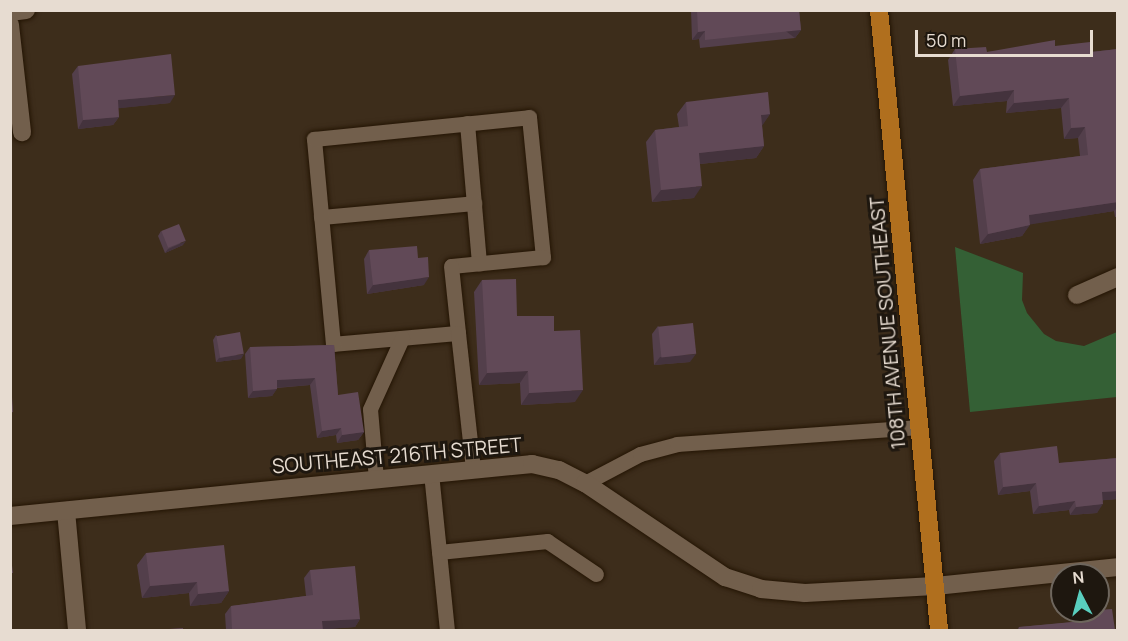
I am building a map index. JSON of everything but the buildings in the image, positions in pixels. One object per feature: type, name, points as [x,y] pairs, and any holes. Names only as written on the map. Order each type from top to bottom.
[{"type":"main road","name":"108TH AVENUE SOUTHEAST","points":[[879,10],[939,630]]},
{"type":"street","points":[[10,12],[26,10]]},
{"type":"street","points":[[10,25],[22,132]]},
{"type":"street","points":[[1077,295],[1118,277]]},
{"type":"street","name":"SOUTHEAST 216TH STREET","points":[[10,516],[532,464],[559,470],[585,483],[725,577],[761,589],[805,593],[935,586],[1118,567]]},
{"type":"street","points":[[66,511],[77,630]]},
{"type":"lane","points":[[458,333],[333,344],[314,139],[530,117],[543,257],[451,266],[473,469]]},
{"type":"lane","points":[[467,123],[479,263]]},
{"type":"lane","points":[[321,217],[474,203]]},
{"type":"lane","points":[[376,479],[370,409],[402,338]]},
{"type":"lane","points":[[585,483],[640,454],[677,444],[919,427]]},
{"type":"lane","points":[[431,473],[447,630]]},
{"type":"lane","points":[[439,552],[548,541],[596,574]]},
{"type":"green space","points":[[955,247],[1023,273],[1022,300],[1027,313],[1044,334],[1056,341],[1084,346],[1117,332],[1117,397],[970,412]]}]
